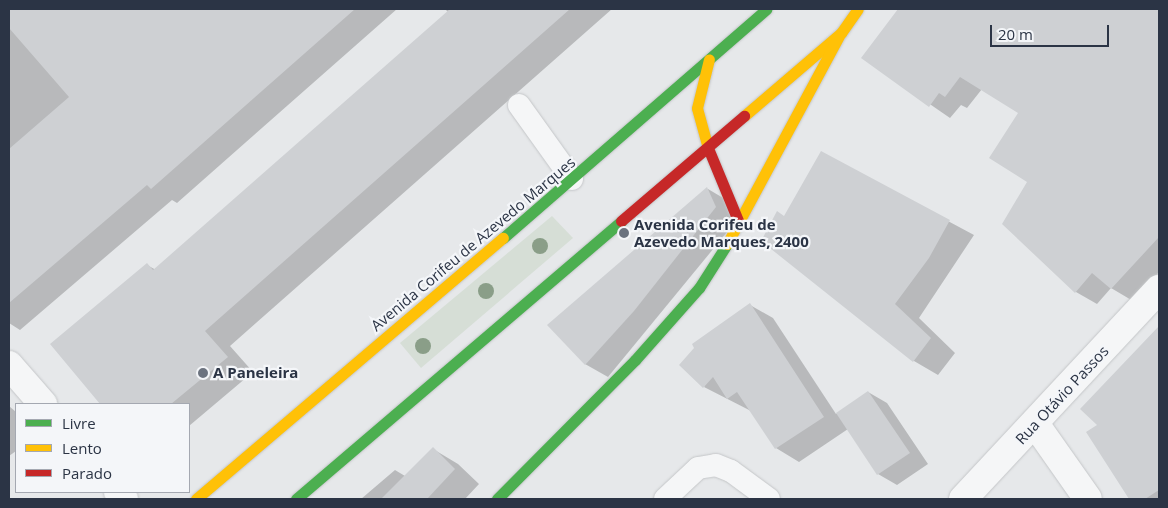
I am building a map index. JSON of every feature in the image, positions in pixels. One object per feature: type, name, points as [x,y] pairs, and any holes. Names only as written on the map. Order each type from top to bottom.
[{"type":"main road","name":"Avenida Corifeu de Azevedo Marques","points":[[196,499],[572,180],[766,9]]},
{"type":"main road","points":[[497,499],[635,360],[699,288],[739,223],[841,33],[858,9]]},
{"type":"main road","points":[[296,499],[841,33]]},
{"type":"main road","points":[[709,59],[697,108],[708,148],[739,223]]},
{"type":"street","name":"Rua Otávio Passos","points":[[963,499],[1036,425],[1159,289]]},
{"type":"street","points":[[9,365],[42,403]]},
{"type":"street","points":[[1036,425],[1088,499]]},
{"type":"lane","points":[[519,105],[572,180]]},
{"type":"lane","points":[[666,499],[698,468],[716,465],[731,471],[770,499]]},
{"type":"shaded area","points":[[552,216],[573,238],[421,368],[400,343]]},
{"type":"building","points":[[9,9],[355,9],[151,189],[147,185],[9,303],[9,149],[69,97],[9,28]]},
{"type":"building","points":[[450,9],[570,9],[205,331],[228,357],[172,403],[99,403],[50,344],[147,263],[153,270]]},
{"type":"building","points":[[898,9],[1159,9],[1159,237],[1111,289],[1092,273],[1075,293],[1002,224],[1027,182],[989,158],[1018,113],[960,77],[945,97],[939,93],[929,107],[861,58]]},
{"type":"building","points":[[821,151],[950,220],[929,258],[895,304],[931,338],[913,362],[761,241],[777,211],[784,216]]},
{"type":"building","points":[[707,187],[716,207],[634,311],[585,365],[547,325]]},
{"type":"building","points":[[750,303],[824,417],[775,449],[737,392],[727,399],[713,377],[703,388],[679,365],[694,348],[692,344]]},
{"type":"building","points":[[1159,326],[1159,490],[1145,499],[1129,499],[1086,432],[1097,425],[1080,409]]},
{"type":"building","points":[[868,391],[910,453],[877,475],[836,413]]},
{"type":"building","points":[[433,447],[455,469],[427,499],[381,499]]},
{"type":"traffic: fast","points":[[503,238],[766,9]]},
{"type":"traffic: fast","points":[[296,499],[621,221]]},
{"type":"traffic: fast","points":[[497,499],[635,360],[699,288],[727,244]]},
{"type":"traffic: slow","points":[[744,116],[841,33],[858,9]]},
{"type":"traffic: slow","points":[[727,244],[839,36]]},
{"type":"traffic: slow","points":[[708,148],[697,108],[709,59]]},
{"type":"traffic: slow","points":[[196,499],[503,238]]},
{"type":"traffic: jam","points":[[621,221],[744,116]]},
{"type":"traffic: jam","points":[[708,148],[739,223]]},
{"type":"place","name":"Avenida Corifeu de Azevedo Marques, 2400","points":[[624,233]]},
{"type":"place","name":"A Paneleira","points":[[203,373]]}]
